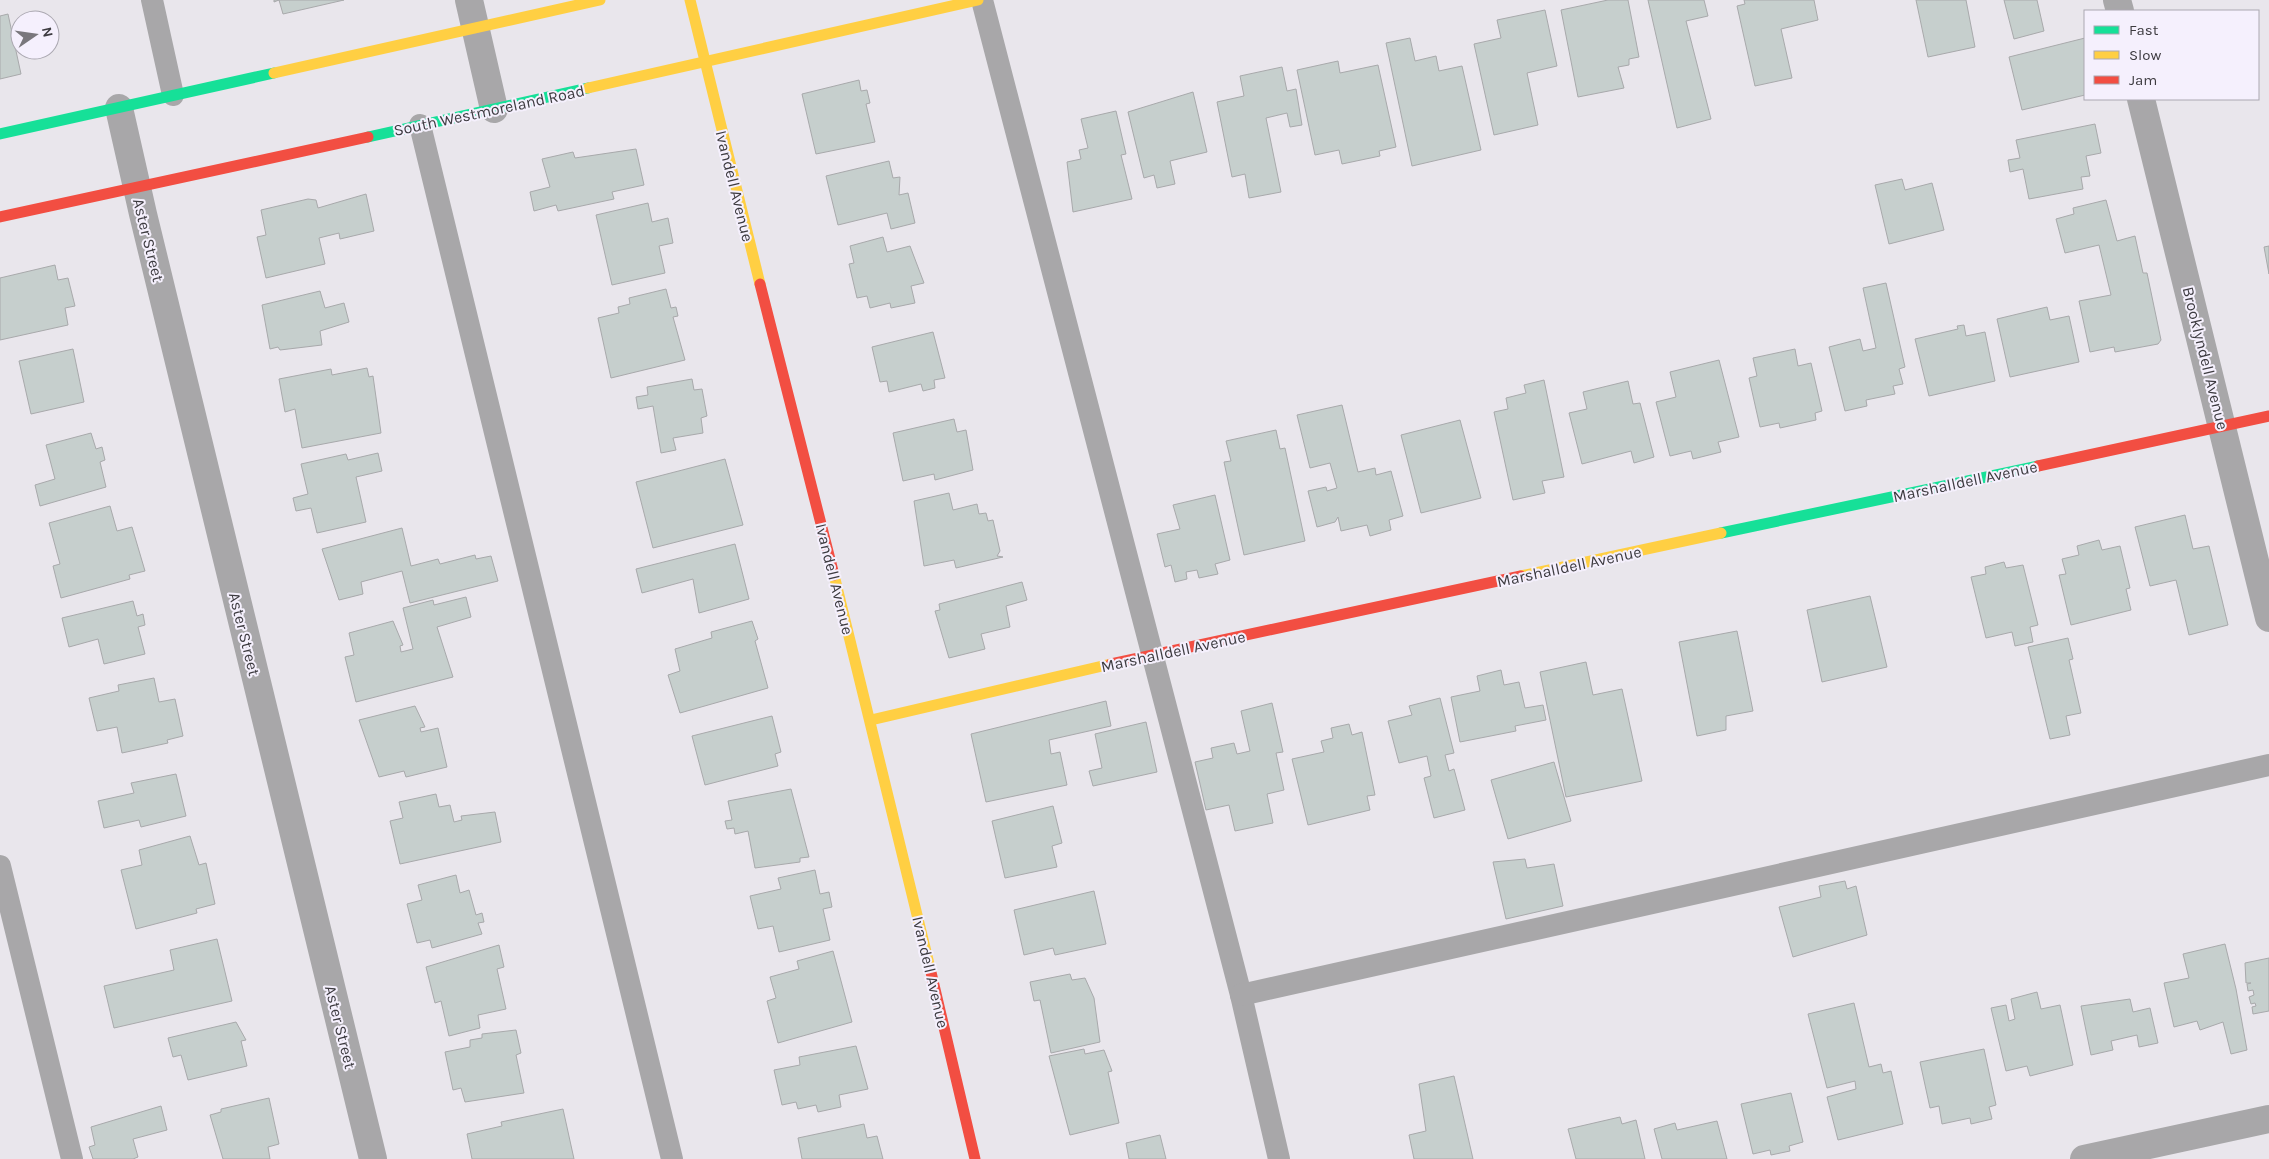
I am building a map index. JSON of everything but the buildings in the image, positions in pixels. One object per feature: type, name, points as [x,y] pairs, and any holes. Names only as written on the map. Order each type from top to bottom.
[{"type":"street","points":[[469,0],[494,109]]},
{"type":"street","points":[[0,134],[600,0]]},
{"type":"street","name":"Ivandell Avenue","points":[[690,0],[704,62],[871,720],[975,1159]]},
{"type":"street","name":"South Westmoreland Road","points":[[0,217],[494,109],[978,0]]},
{"type":"street","name":"Brooklyndell Avenue","points":[[2141,100],[2269,618]]},
{"type":"street","name":"Aster Street","points":[[119,108],[136,186],[373,1159]]},
{"type":"street","name":"Marshalldell Avenue","points":[[871,720],[1152,655],[2269,416]]},
{"type":"street","points":[[2084,1159],[2269,1119]]},
{"type":"lane","points":[[152,0],[174,96]]},
{"type":"lane","points":[[982,0],[1241,995],[1279,1159]]},
{"type":"lane","points":[[420,125],[672,1159]]},
{"type":"lane","points":[[1241,995],[2269,765]]},
{"type":"lane","points":[[0,866],[72,1159]]},
{"type":"traffic: fast","points":[[0,134],[274,73]]},
{"type":"traffic: fast","points":[[368,137],[588,88]]},
{"type":"traffic: fast","points":[[1721,533],[2038,466]]},
{"type":"traffic: slow","points":[[274,73],[600,0]]},
{"type":"traffic: slow","points":[[690,0],[760,284]]},
{"type":"traffic: slow","points":[[588,88],[978,0]]},
{"type":"traffic: slow","points":[[1521,576],[1721,533]]},
{"type":"traffic: slow","points":[[834,575],[930,968]]},
{"type":"traffic: slow","points":[[871,720],[1111,664]]},
{"type":"traffic: jam","points":[[0,217],[368,137]]},
{"type":"traffic: jam","points":[[760,284],[834,575]]},
{"type":"traffic: jam","points":[[2038,466],[2269,416]]},
{"type":"traffic: jam","points":[[1111,664],[1521,576]]},
{"type":"traffic: jam","points":[[930,968],[975,1159]]}]
